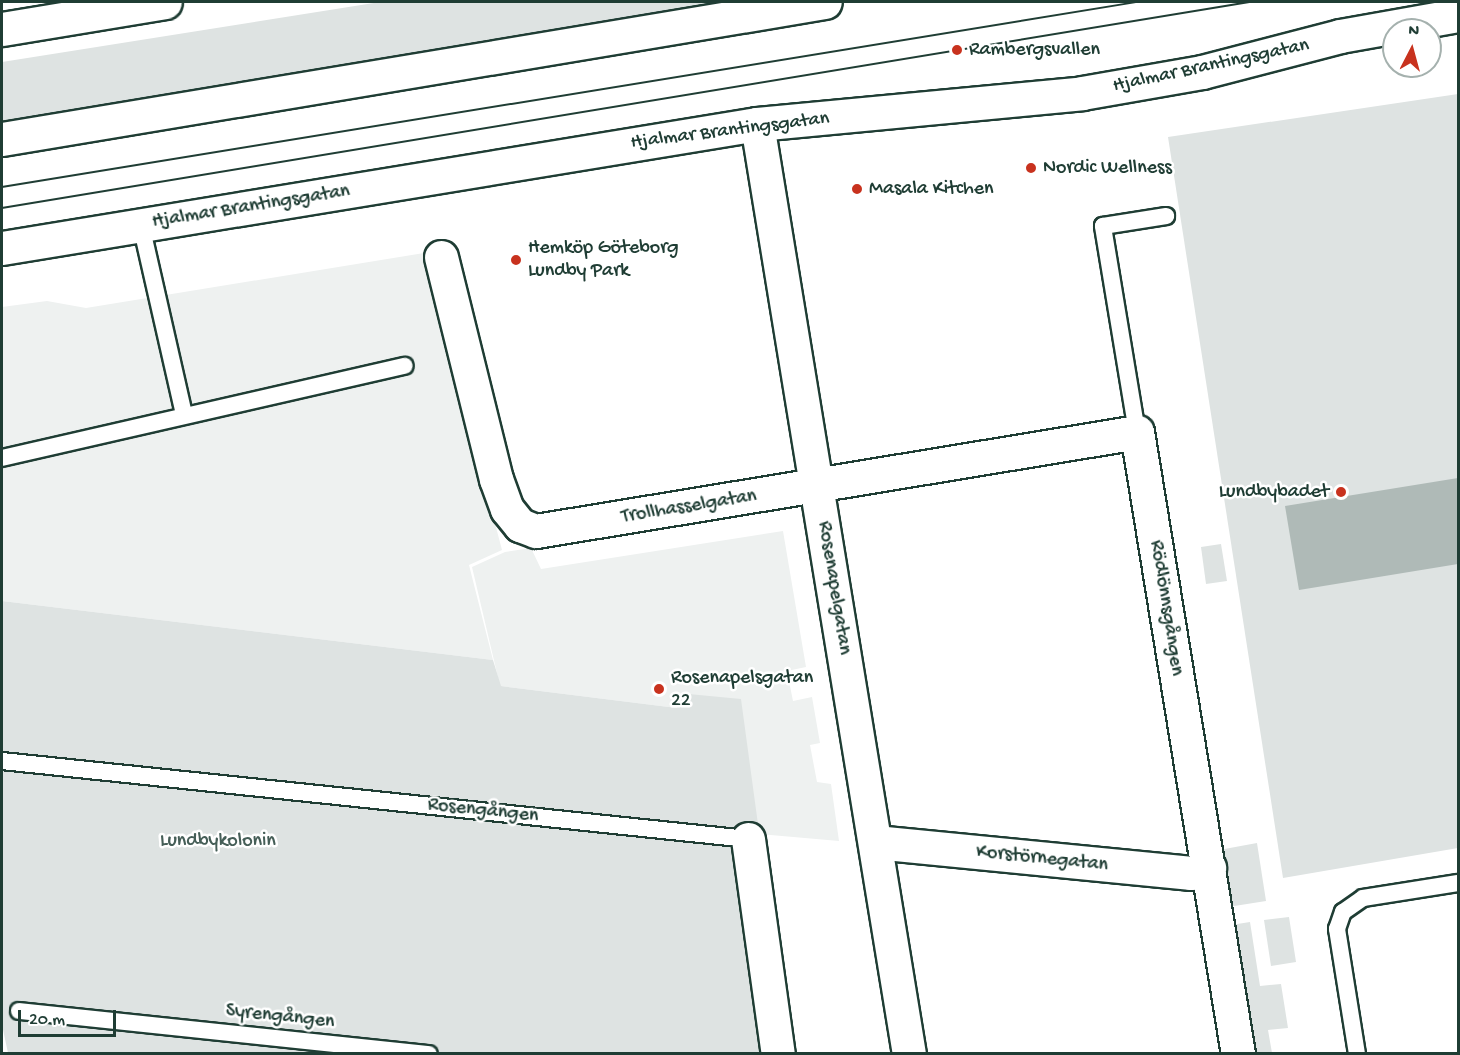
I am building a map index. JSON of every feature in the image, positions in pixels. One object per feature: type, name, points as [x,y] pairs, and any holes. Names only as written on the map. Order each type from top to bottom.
[{"type":"street","points":[[2,28],[165,2]]},
{"type":"street","points":[[2,140],[823,2]]},
{"type":"street","name":"Hjalmar Brantingsgatan","points":[[2,248],[757,124],[1082,93],[1202,72],[1340,36],[1458,15]]},
{"type":"street","name":"Rosenapelgatan","points":[[757,124],[909,1053]]},
{"type":"street","name":"Trollhasselgatan","points":[[441,257],[496,479],[507,509],[520,525],[536,531],[817,487],[1137,432]]},
{"type":"street","name":"Rödlönnsgången","points":[[1137,432],[1238,1053]]},
{"type":"street","name":"Rosengången","points":[[748,838],[778,1053]]},
{"type":"street","name":"Korstörnegatan","points":[[875,842],[1191,873],[1209,868]]},
{"type":"lane","name":"Rödlönnsgången","points":[[1137,432],[1103,226],[1166,216]]},
{"type":"lane","points":[[141,225],[184,415]]},
{"type":"lane","points":[[2,458],[405,366]]},
{"type":"lane","name":"Rosengången","points":[[2,761],[748,838]]},
{"type":"lane","points":[[1357,1053],[1337,929],[1343,912],[1363,898],[1458,883]]},
{"type":"lane","name":"Syrengången","points":[[19,1011],[429,1053]]},
{"type":"shaded area","points":[[424,253],[502,550],[469,565],[493,660],[2,601],[2,307],[47,301],[86,308]]},
{"type":"shaded area","points":[[1458,478],[1458,564],[1299,590],[1285,506]]},
{"type":"shaded area","name":"Rosenapelsgatan 22","points":[[783,531],[806,667],[787,671],[793,701],[812,697],[820,743],[810,745],[817,782],[831,784],[839,841],[759,834],[679,693],[677,708],[500,686],[472,567],[505,552],[531,548],[541,569]]},
{"type":"green space","points":[[380,2],[743,2],[2,121],[2,62]]},
{"type":"green space","name":"Lundbybadet","points":[[1458,94],[1458,848],[1283,878],[1168,137]]},
{"type":"green space","points":[[1221,544],[1227,581],[1206,584],[1201,547]]},
{"type":"green space","name":"Lundbykolonin","points":[[2,601],[493,660],[501,686],[677,708],[678,693],[741,699],[789,1053],[8,1053],[2,1025]]},
{"type":"green space","points":[[1257,843],[1266,901],[1228,907],[1219,850]]},
{"type":"green space","points":[[1289,917],[1296,962],[1271,966],[1264,920]]},
{"type":"green space","points":[[1250,922],[1260,986],[1281,984],[1288,1028],[1268,1030],[1272,1053],[1251,1053],[1231,925]]},
{"type":"tram line","points":[[2,187],[1137,2]]},
{"type":"tram line","points":[[2,208],[1249,2]]},
{"type":"place","name":"Rambergsvallen","points":[[957,50]]},
{"type":"place","name":"Nordic Wellness","points":[[1031,168]]},
{"type":"place","name":"Masala Kitchen","points":[[857,189]]},
{"type":"place","name":"Hemköp Göteborg Lundby Park","points":[[516,260]]},
{"type":"place","name":"Lundbybadet","points":[[1341,492]]},
{"type":"place","name":"Rosenapelsgatan 22","points":[[659,689]]}]
